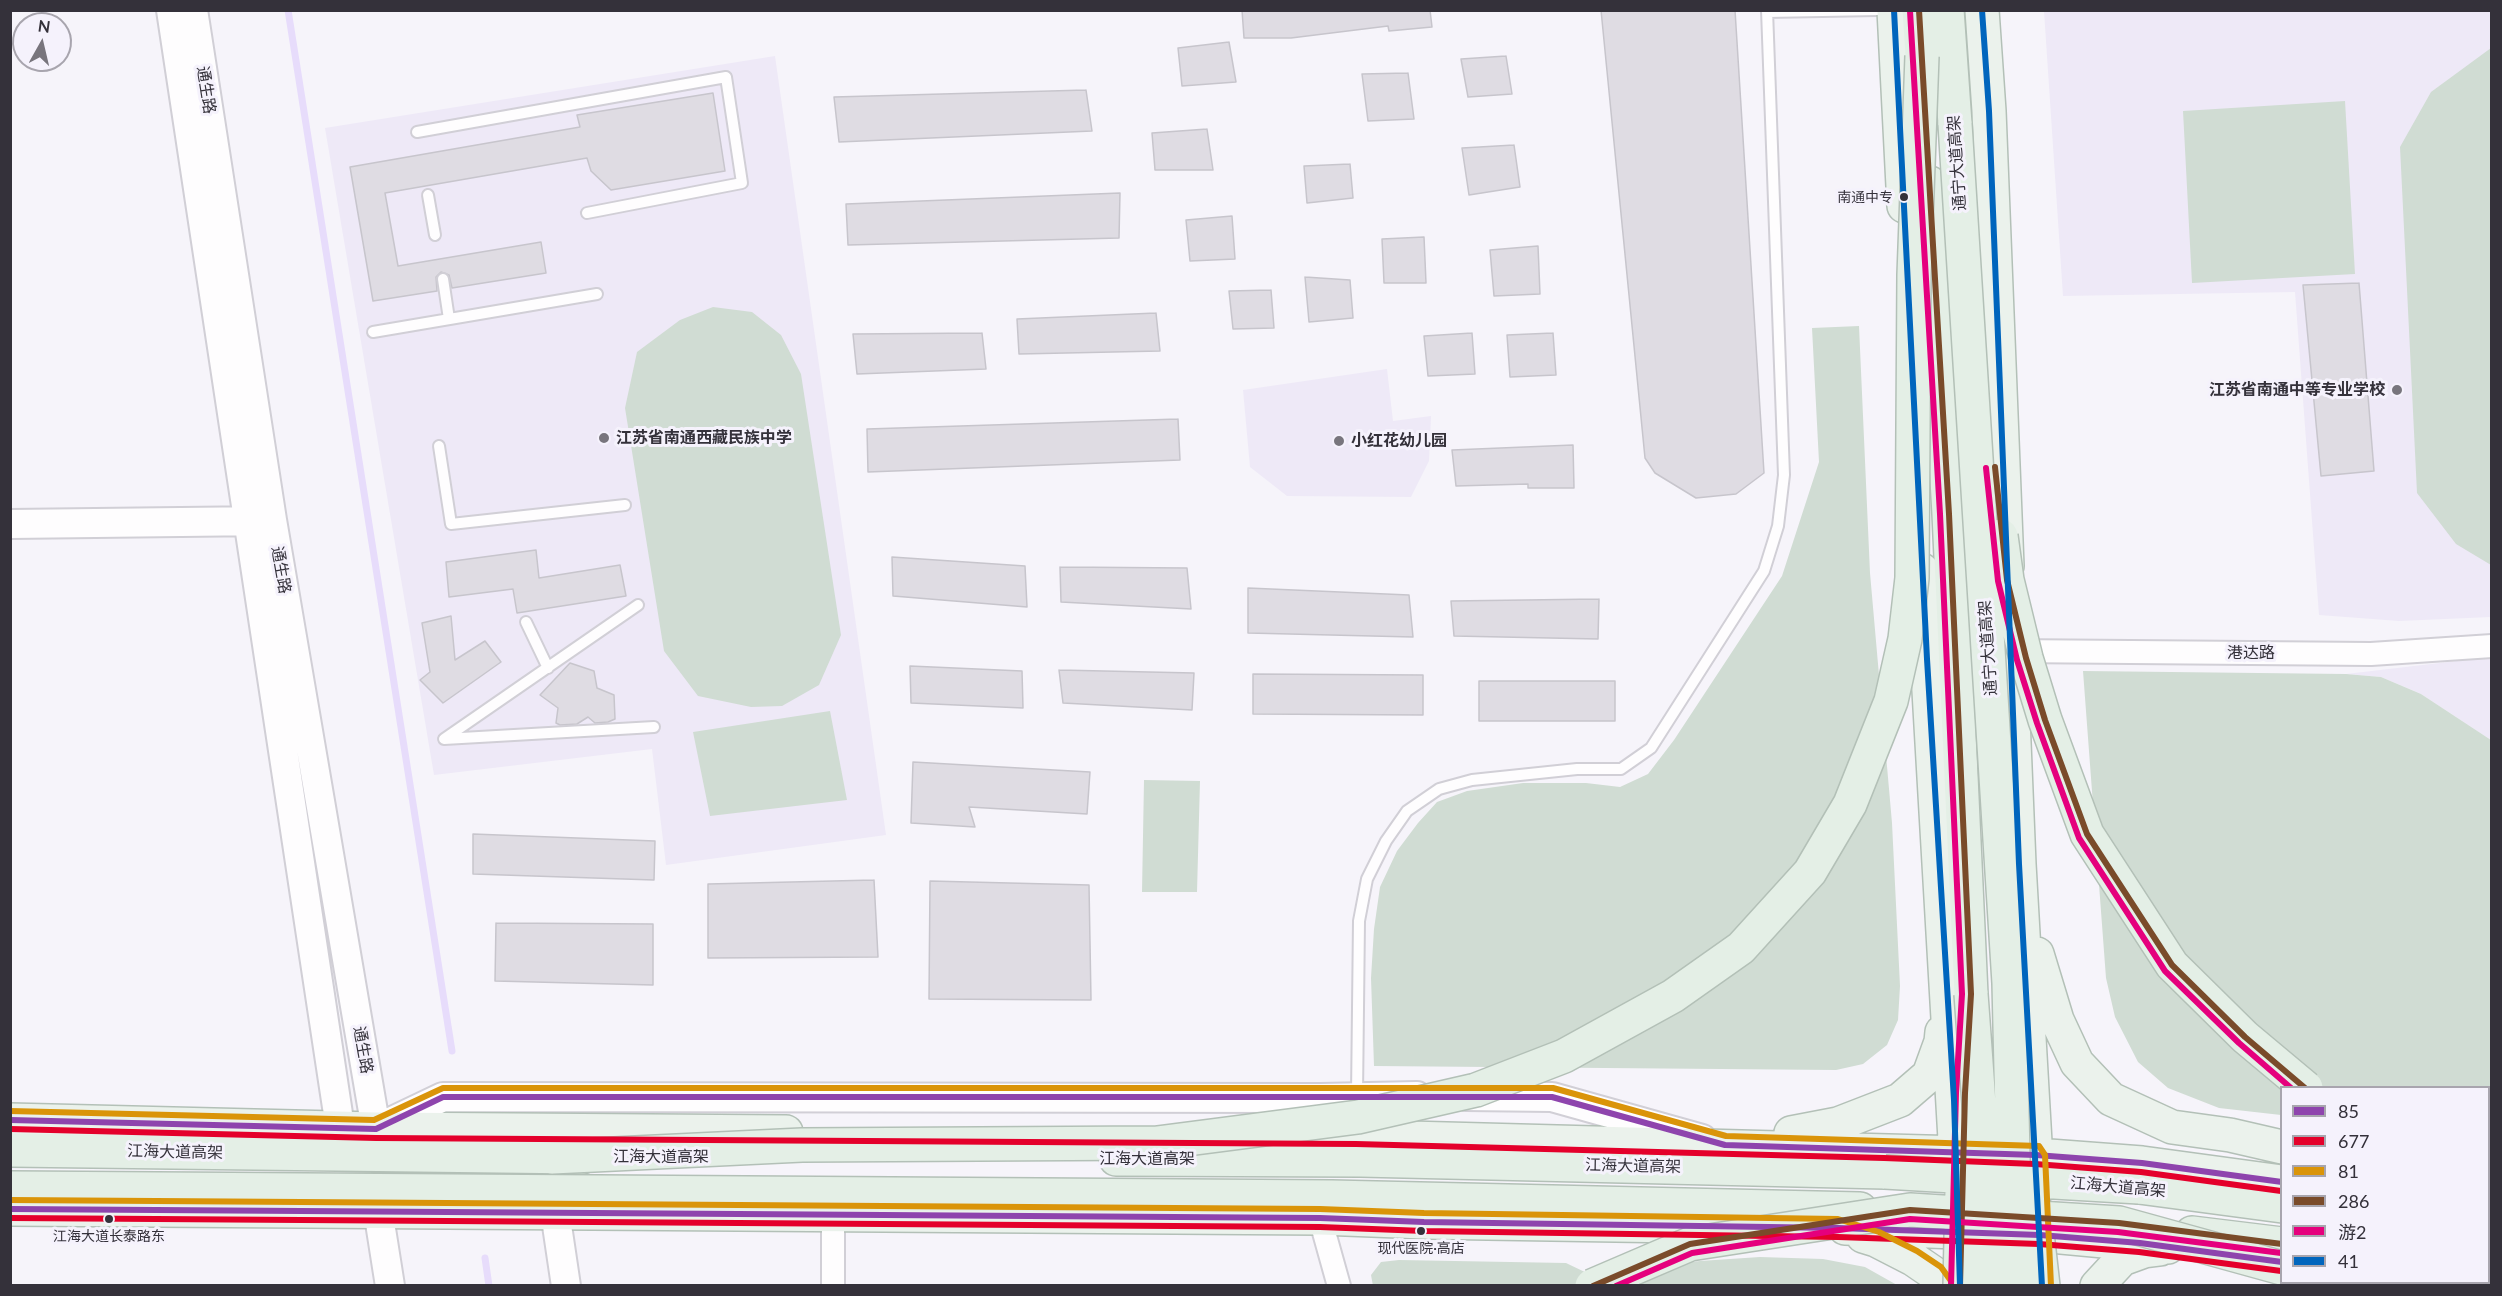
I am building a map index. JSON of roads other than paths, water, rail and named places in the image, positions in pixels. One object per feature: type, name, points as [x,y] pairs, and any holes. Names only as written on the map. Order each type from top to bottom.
[{"type":"highway","name":"通宁大道高架","points":[[1918,10],[1949,514],[1959,986],[1982,1145],[1986,1286]]},
{"type":"highway","name":"通宁大道高架","points":[[1947,10],[2009,983],[2016,1286]]},
{"type":"highway","points":[[552,1157],[802,1146],[1156,1143],[1358,1117],[1476,1090],[1564,1056],[1673,996],[1741,948],[1810,872],[1850,804],[1891,701],[1905,639],[1912,578],[1914,275],[1922,56]]},
{"type":"highway","points":[[1955,124],[1983,298],[1997,506],[2007,580],[2026,658],[2049,730],[2087,834],[2172,965],[2245,1037],[2304,1086]]},
{"type":"highway","points":[[2009,983],[2043,1286]]},
{"type":"highway","points":[[1959,986],[1965,1093],[1960,1286]]},
{"type":"highway","name":"江海大道高架","points":[[10,1150],[552,1157],[1348,1160],[1885,1172],[2139,1187],[2280,1206]]},
{"type":"highway","points":[[10,1188],[1320,1197],[1910,1210],[2119,1223],[2280,1244]]},
{"type":"highway","points":[[1592,1286],[1690,1244],[1910,1210]]},
{"type":"highway","points":[[2119,1223],[2280,1267]]},
{"type":"main road","points":[[1894,10],[1927,659],[1959,986],[1956,1151],[1959,1233]]},
{"type":"main road","points":[[1982,10],[1989,111],[2019,864],[2040,1234]]},
{"type":"main road","points":[[2019,864],[2035,948],[2057,1020],[2076,1063],[2111,1099],[2172,1126],[2280,1148]]},
{"type":"main road","points":[[1725,1145],[1838,1124],[1900,1100],[1929,1075],[1959,986]]},
{"type":"main road","points":[[10,1120],[376,1129],[1344,1135],[1956,1151],[2142,1163],[2280,1182]]},
{"type":"main road","points":[[10,1209],[1320,1218],[1424,1222],[1838,1228],[2040,1234],[2172,1247],[2280,1262]]},
{"type":"main road","points":[[1838,1228],[1876,1240],[1913,1259],[1935,1274],[1944,1286]]},
{"type":"main road","points":[[2097,1286],[2122,1259],[2144,1251],[2172,1247]]},
{"type":"street","name":"通生路","points":[[171,10],[260,521],[376,1129]]},
{"type":"street","name":"通生路","points":[[193,10],[340,1127]]},
{"type":"street","points":[[10,524],[260,521]]},
{"type":"street","name":"港达路","points":[[2010,651],[2371,654],[2492,646]]},
{"type":"street","points":[[376,1129],[443,1097],[1320,1098],[1357,1095],[1552,1097],[1725,1145]]},
{"type":"street","points":[[378,1210],[390,1286]]},
{"type":"street","points":[[555,1212],[566,1286]]},
{"type":"street","points":[[833,1214],[833,1286]]},
{"type":"street","points":[[1320,1218],[1340,1286]]},
{"type":"lane","points":[[1357,1095],[1361,910],[1366,879],[1386,841],[1407,811],[1439,789],[1472,780],[1577,770],[1621,769],[1651,748],[1764,571],[1778,526],[1784,475],[1767,11],[1878,10]]},
{"type":"lane","points":[[417,132],[726,77],[742,183],[586,213]]},
{"type":"lane","points":[[428,195],[435,235]]},
{"type":"lane","points":[[443,279],[449,319]]},
{"type":"lane","points":[[373,332],[597,294]]},
{"type":"lane","points":[[439,446],[451,524],[625,505]]},
{"type":"lane","points":[[638,605],[444,739],[654,727]]},
{"type":"lane","points":[[526,622],[548,668]]},
{"type":"waterway","points":[[288,10],[452,1051]]},
{"type":"waterway","points":[[485,1258],[489,1286]]},
{"type":"place","name":"南通中专","points":[[1904,197]]},
{"type":"place","name":"江苏省南通中等专业学校","points":[[2397,390]]},
{"type":"place","name":"江苏省南通西藏民族中学","points":[[604,438]]},
{"type":"place","name":"小红花幼儿园","points":[[1339,441]]},
{"type":"place","name":"江海大道长泰路东","points":[[109,1219]]},
{"type":"place","name":"现代医院·高店","points":[[1421,1231]]}]
